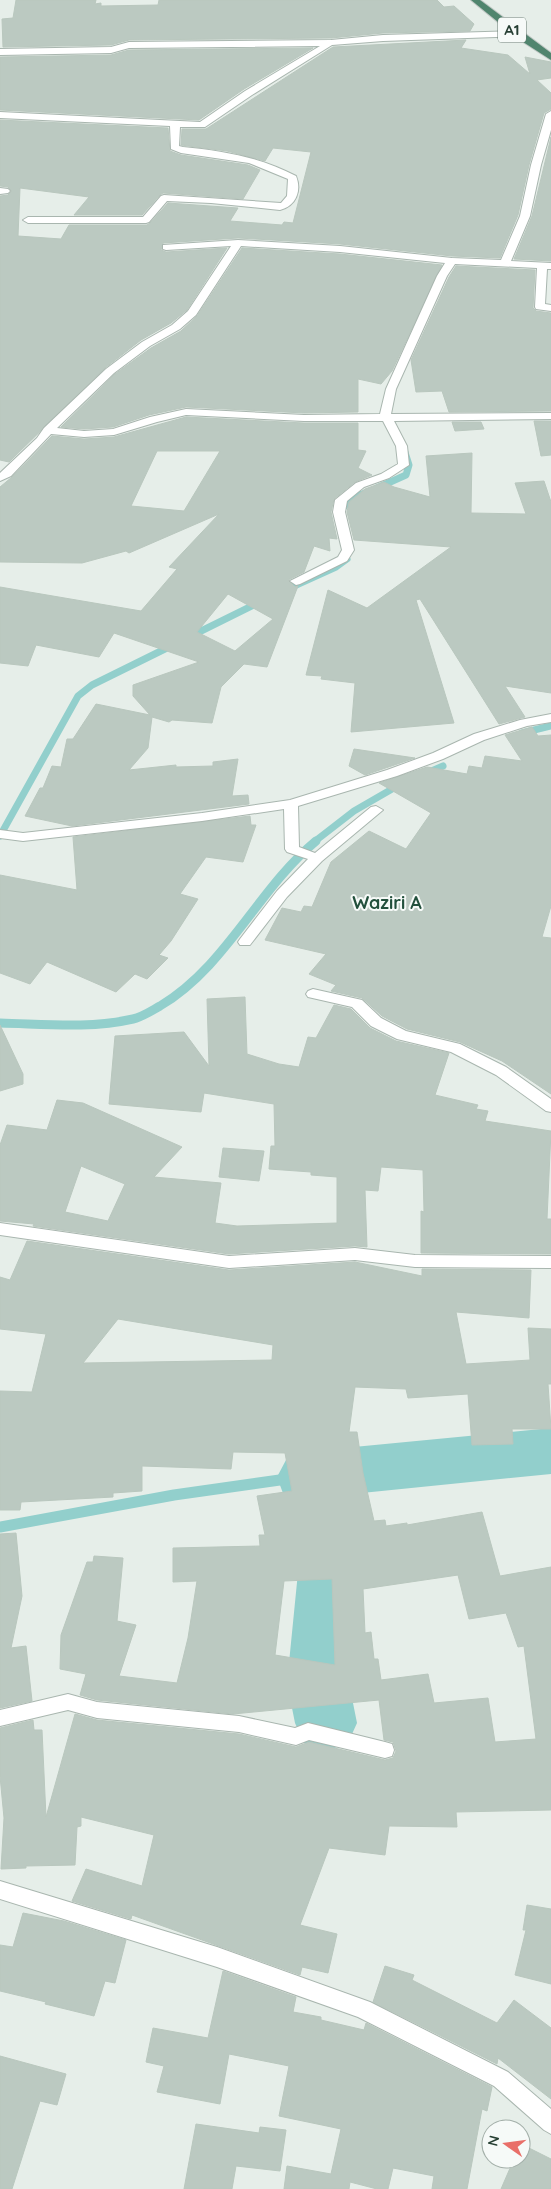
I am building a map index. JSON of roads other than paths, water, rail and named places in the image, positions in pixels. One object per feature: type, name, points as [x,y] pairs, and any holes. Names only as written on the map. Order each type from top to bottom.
[{"type":"highway","name":"A1","points":[[475,0],[551,57]]},
{"type":"highway","name":"A1","points":[[489,0],[493,5],[551,47]]},
{"type":"street","points":[[0,52],[111,50],[129,46],[331,43],[383,38],[518,34]]},
{"type":"street","points":[[0,114],[202,125],[271,77],[331,43]]},
{"type":"street","points":[[505,264],[526,216],[536,165],[551,114]]},
{"type":"street","points":[[28,220],[146,220],[164,198],[212,200],[280,207],[286,206],[291,201],[294,192],[293,178],[276,168],[251,159],[181,150],[174,147],[175,125]]},
{"type":"street","points":[[166,248],[238,243],[340,250],[452,261],[547,266],[540,307],[551,308]]},
{"type":"street","points":[[0,478],[7,474],[41,440],[48,430],[110,371],[146,344],[176,327],[192,314],[238,243]]},
{"type":"street","points":[[384,416],[391,389],[442,276],[452,261]]},
{"type":"street","points":[[48,430],[84,434],[114,432],[154,419],[186,412],[304,418],[551,416]]},
{"type":"street","points":[[296,581],[343,560],[348,550],[339,512],[342,500],[360,485],[386,476],[403,465],[406,455],[393,427],[384,416]]},
{"type":"street","points":[[0,834],[23,837],[202,817],[291,804],[392,773],[438,756],[479,736],[551,718]]},
{"type":"street","points":[[291,804],[292,848],[317,858]]},
{"type":"street","points":[[245,942],[282,894],[317,858],[376,810]]},
{"type":"street","points":[[313,994],[357,1003],[376,1022],[402,1035],[455,1048],[501,1071],[551,1107]]},
{"type":"street","points":[[0,1229],[229,1262],[298,1260],[355,1254],[415,1261],[551,1262]]},
{"type":"street","points":[[0,1718],[68,1702],[97,1710],[239,1724],[296,1736],[308,1731],[386,1750]]},
{"type":"street","points":[[0,1890],[217,1957],[363,2009],[501,2080],[551,2123]]},
{"type":"waterway","points":[[377,488],[406,475],[409,465],[403,446]]},
{"type":"waterway","points":[[342,515],[342,509],[352,498],[365,493]]},
{"type":"waterway","points":[[283,591],[336,567],[347,559]]},
{"type":"waterway","points":[[189,637],[260,602]]},
{"type":"waterway","points":[[0,836],[78,696],[92,685],[173,645]]},
{"type":"waterway","points":[[522,733],[551,726]]},
{"type":"waterway","points":[[427,773],[443,766]]},
{"type":"waterway","points":[[314,842],[354,811],[399,785]]},
{"type":"waterway","points":[[0,1023],[100,1024],[136,1018],[160,1006],[183,990],[204,971],[276,882],[295,860],[316,841]]},
{"type":"waterway","points":[[326,1723],[318,1683],[330,1542],[306,1477],[333,1472],[551,1451]]},
{"type":"waterway","points":[[0,1527],[174,1495],[301,1477]]},
{"type":"district","name":"Waziri A","points":[[387,903]]}]
